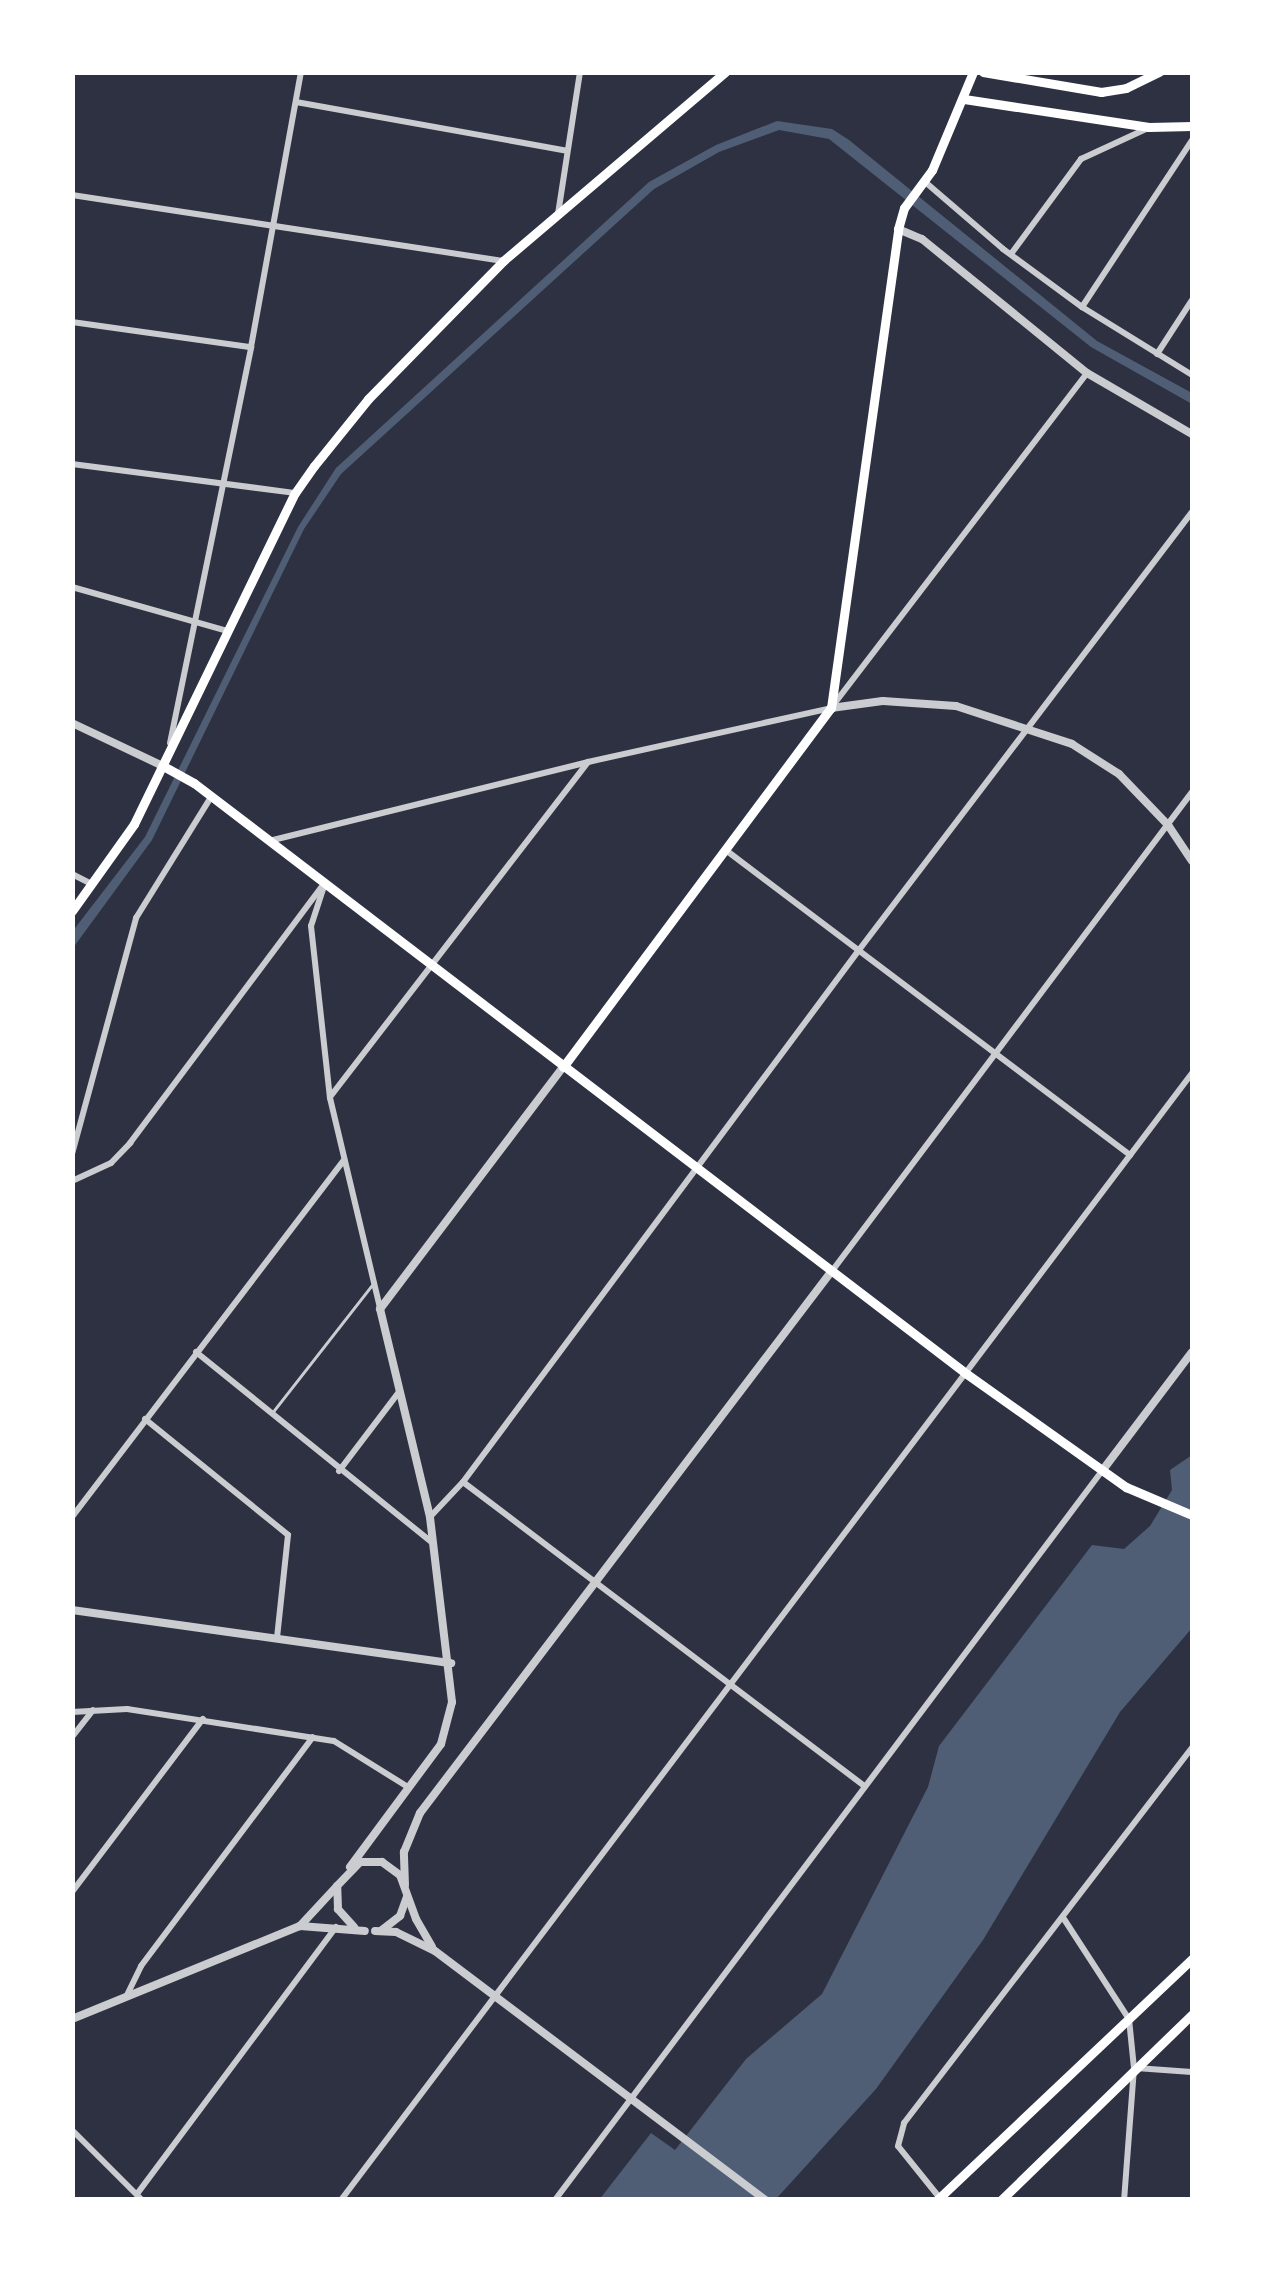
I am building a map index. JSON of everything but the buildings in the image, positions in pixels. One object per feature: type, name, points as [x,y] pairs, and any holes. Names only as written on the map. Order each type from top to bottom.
[{"type":"main road","points":[[72,911],[169,769],[228,631],[294,493],[368,399],[503,261],[724,72]]},
{"type":"main road","points":[[563,1067],[728,851],[831,708],[898,229],[904,208],[924,181],[973,72]]},
{"type":"main road","points":[[983,72],[1101,92],[1126,88],[1158,72]]},
{"type":"main road","points":[[964,99],[1149,127],[1192,126]]},
{"type":"main road","points":[[169,769],[211,797],[964,1372],[1126,1487],[1192,1515]]},
{"type":"main road","points":[[938,2198],[1192,1959]]},
{"type":"main road","points":[[1002,2200],[1192,2014]]},
{"type":"street","points":[[72,724],[169,769],[301,72]]},
{"type":"street","points":[[558,216],[580,72]]},
{"type":"street","points":[[296,102],[568,151]]},
{"type":"street","points":[[1011,254],[1080,158],[1149,127]]},
{"type":"street","points":[[1082,307],[1192,140]]},
{"type":"street","points":[[924,181],[1082,307],[1192,376]]},
{"type":"street","points":[[72,195],[503,261]]},
{"type":"street","points":[[898,229],[922,239],[1087,373],[1192,434]]},
{"type":"street","points":[[1157,354],[1192,300]]},
{"type":"street","points":[[72,322],[251,347]]},
{"type":"street","points":[[831,708],[1087,373]]},
{"type":"street","points":[[72,464],[294,493]]},
{"type":"street","points":[[430,1516],[463,1482],[858,950],[1192,512]]},
{"type":"street","points":[[72,587],[228,631]]},
{"type":"street","points":[[268,841],[588,762],[831,708],[882,701],[929,702],[1031,728],[1072,744],[1106,765],[1168,825],[1192,861]]},
{"type":"street","points":[[330,1098],[588,762]]},
{"type":"street","points":[[435,1951],[407,1897],[405,1885],[404,1852],[420,1813],[998,1054],[1192,792]]},
{"type":"street","points":[[72,1154],[136,918],[211,797]]},
{"type":"street","points":[[728,851],[1130,1154]]},
{"type":"street","points":[[72,874],[93,884]]},
{"type":"street","points":[[300,1926],[338,1886],[447,1733],[452,1702],[451,1663],[430,1516],[330,1098],[311,926],[325,884]]},
{"type":"street","points":[[72,1181],[111,1163],[130,1143],[325,884]]},
{"type":"street","points":[[380,1309],[563,1067]]},
{"type":"street","points":[[340,2200],[1192,1072]]},
{"type":"street","points":[[72,1516],[344,1160]]},
{"type":"street","points":[[196,1352],[433,1543]]},
{"type":"street","points":[[555,2200],[1192,1352]]},
{"type":"street","points":[[340,1471],[400,1391]]},
{"type":"street","points":[[146,1420],[288,1535],[277,1638]]},
{"type":"street","points":[[463,1482],[863,1785]]},
{"type":"street","points":[[72,1610],[451,1663]]},
{"type":"street","points":[[72,1712],[93,1710],[202,1719],[313,1738],[348,1746],[408,1788]]},
{"type":"street","points":[[72,1737],[93,1710]]},
{"type":"street","points":[[72,1892],[202,1719]]},
{"type":"street","points":[[126,1995],[141,1966],[313,1738]]},
{"type":"street","points":[[938,2198],[898,2146],[904,2122],[1192,1748]]},
{"type":"street","points":[[350,1867],[382,1862],[392,1867],[405,1885]]},
{"type":"street","points":[[338,1886],[336,1898],[344,1920],[370,1931],[400,1916],[407,1897]]},
{"type":"street","points":[[1064,1918],[1128,2019],[1134,2068],[1124,2200]]},
{"type":"street","points":[[72,2018],[300,1926],[396,1932],[435,1951],[496,1994],[766,2200]]},
{"type":"street","points":[[72,2130],[140,2197],[336,1927]]},
{"type":"street","points":[[1134,2068],[1192,2072]]},
{"type":"lane","points":[[271,1414],[373,1283]]},
{"type":"water","points":[[777,121],[832,129],[849,140],[1097,341],[1192,393],[1192,404],[1091,347],[829,139],[779,130],[719,152],[654,189],[341,474],[304,529],[152,840],[73,948],[72,932],[145,837],[298,527],[336,468],[649,182],[716,145]]},
{"type":"water","points":[[1192,1455],[1192,1628],[1120,1712],[983,1940],[876,2089],[776,2199],[599,2200],[651,2133],[675,2150],[746,2059],[822,1994],[928,1787],[939,1746],[1092,1545],[1124,1549],[1150,1526],[1172,1490],[1170,1470]]}]
